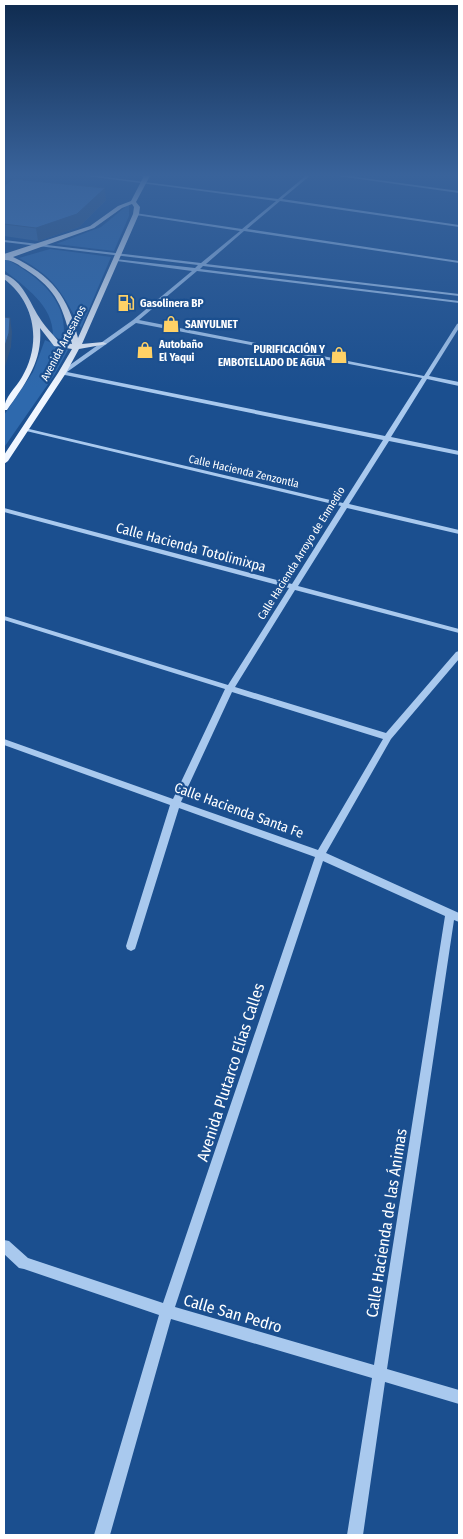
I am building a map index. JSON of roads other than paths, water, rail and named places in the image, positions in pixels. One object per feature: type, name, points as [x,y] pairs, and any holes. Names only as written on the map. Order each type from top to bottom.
[{"type":"main road","points":[[5,257],[41,246]]},
{"type":"main road","name":"Avenida Artesanos","points":[[5,457],[62,373],[76,347],[122,246]]},
{"type":"main road","points":[[5,257],[43,280],[63,301],[76,347]]},
{"type":"main road","name":"Avenida Artesanos","points":[[4,276],[27,296],[35,317],[38,338],[33,361],[20,386],[4,408]]},
{"type":"main road","points":[[35,317],[57,344],[76,347],[103,344]]},
{"type":"street","points":[[41,246],[195,270],[459,302]]},
{"type":"street","points":[[62,373],[135,322],[225,246]]},
{"type":"street","points":[[350,246],[459,262]]},
{"type":"street","points":[[117,257],[459,295]]},
{"type":"street","points":[[135,322],[459,384]]},
{"type":"street","name":"Calle Hacienda Arroyo de Enmedio","points":[[131,946],[176,802],[230,688],[459,324]]},
{"type":"street","points":[[62,373],[388,437],[459,453]]},
{"type":"street","name":"Calle Hacienda Zenzontla","points":[[25,430],[459,532]]},
{"type":"street","name":"Calle Hacienda Totolimixpa","points":[[4,510],[459,631]]},
{"type":"street","points":[[4,618],[388,737]]},
{"type":"street","name":"Avenida Plutarco Elías Calles","points":[[102,1535],[167,1311],[320,855],[388,737],[459,654]]},
{"type":"street","name":"Calle Hacienda Santa Fe","points":[[4,742],[320,855],[454,917]]},
{"type":"street","name":"Calle Hacienda de las Ánimas","points":[[355,1535],[454,917]]},
{"type":"street","name":"Calle San Pedro","points":[[4,1246],[24,1263],[167,1311],[459,1397]]},
{"type":"place","name":"Gasolinera BP","points":[[126,303]]},
{"type":"place","name":"SANYULNET","points":[[171,324]]},
{"type":"place","name":"Autobaño El Yaqui","points":[[145,350]]},
{"type":"place","name":"PURIFICACIÓN Y EMBOTELLADO DE AGUA","points":[[339,355]]}]
